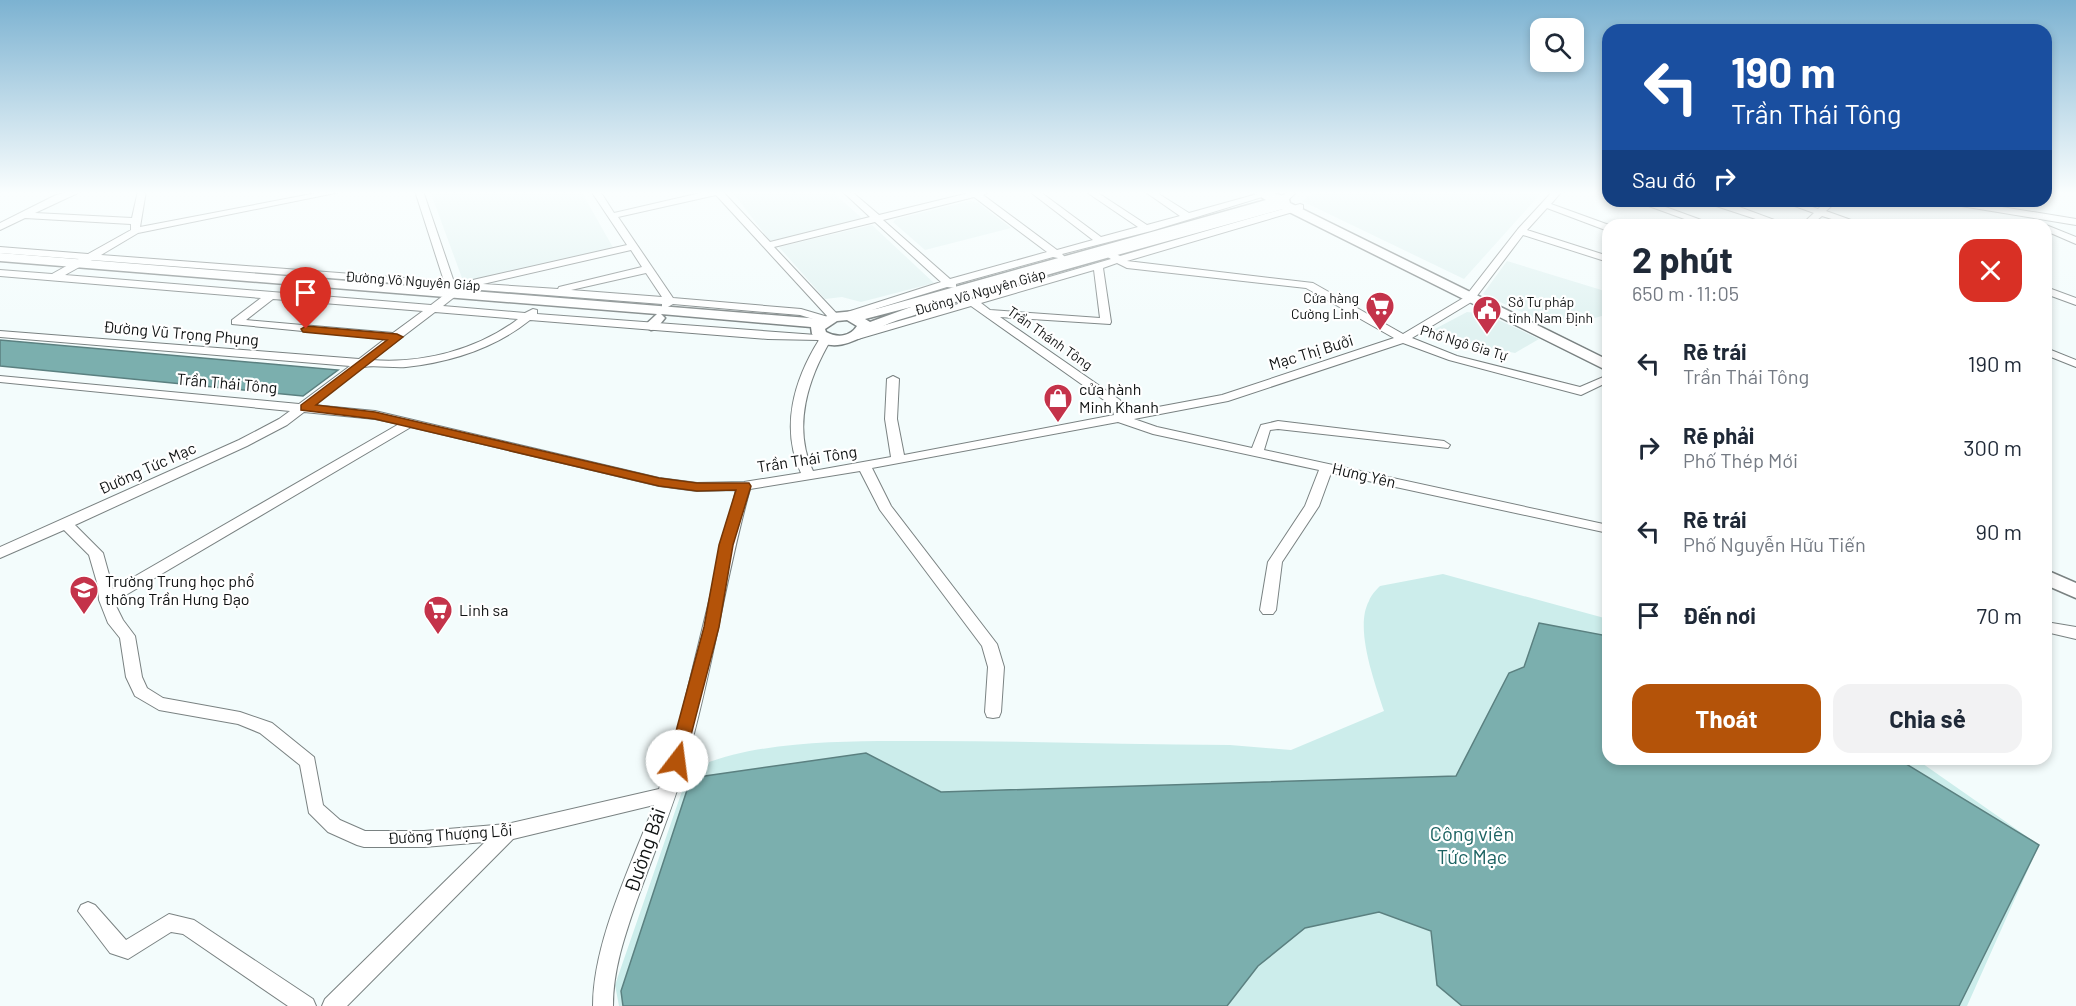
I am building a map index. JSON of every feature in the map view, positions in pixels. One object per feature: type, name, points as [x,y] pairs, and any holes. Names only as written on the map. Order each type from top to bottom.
[{"type":"main road","name":"Đường Võ Nguyên Giáp","points":[[860,334],[885,320],[1059,256],[1125,238]]},
{"type":"main road","name":"Đường Võ Nguyên Giáp","points":[[0,266],[59,274],[445,297],[830,325],[1113,257],[1167,238]]},
{"type":"main road","points":[[1358,238],[1602,363]]},
{"type":"main road","name":"Đường Võ Nguyên Giáp","points":[[0,257],[85,260],[293,276],[445,297],[532,312],[660,314]]},
{"type":"main road","points":[[1472,295],[1602,354]]},
{"type":"main road","points":[[861,321],[864,324],[860,334],[844,340],[830,325],[861,321]]},
{"type":"main road","points":[[2052,574],[2076,585]]},
{"type":"main road","points":[[2052,580],[2076,591]]},
{"type":"street","points":[[59,274],[118,238]]},
{"type":"street","points":[[431,238],[445,297]]},
{"type":"street","points":[[627,238],[648,269],[660,314]]},
{"type":"street","points":[[760,238],[830,325],[814,355],[797,414],[797,449],[809,476]]},
{"type":"street","points":[[767,246],[800,238]]},
{"type":"street","name":"Trần Thánh Tông","points":[[898,238],[960,292],[1116,403],[1122,419]]},
{"type":"street","points":[[1035,238],[1059,256]]},
{"type":"street","name":"Đường Võ Nguyên Giáp","points":[[1059,256],[1099,240],[1111,238]]},
{"type":"street","name":"Mạc Thị Bưởi","points":[[1122,419],[1224,398],[1403,339],[1472,295],[1516,238]]},
{"type":"street","points":[[1551,238],[1602,257]]},
{"type":"street","points":[[1564,238],[1602,248]]},
{"type":"street","points":[[466,285],[633,247]]},
{"type":"street","name":"Đường Võ Nguyên Giáp","points":[[0,250],[85,260]]},
{"type":"street","name":"Đường Võ Nguyên Giáp","points":[[960,292],[1098,265],[1113,257]]},
{"type":"street","name":"Phố Ngô Gia Tự","points":[[1113,257],[1127,265],[1309,285],[1403,339],[1453,358],[1581,391],[1602,381]]},
{"type":"street","points":[[988,313],[1106,322],[1098,265]]},
{"type":"street","points":[[556,292],[569,286],[648,269]]},
{"type":"street","name":"Đường Võ Nguyên Giáp","points":[[0,273],[59,274],[271,295],[445,297],[466,285],[556,292],[660,314],[801,312],[830,325]]},
{"type":"street","points":[[2052,292],[2076,302]]},
{"type":"street","points":[[271,295],[236,322],[397,337]]},
{"type":"street","name":"Đường Tức Mạc","points":[[0,553],[243,443],[305,407],[445,297]]},
{"type":"street","name":"Đường Vũ Trọng Phụng","points":[[0,334],[360,365],[415,364],[438,359],[493,340],[516,328],[532,312]]},
{"type":"street","points":[[2052,354],[2076,364]]},
{"type":"street","points":[[893,378],[891,419],[898,459]]},
{"type":"street","name":"Trần Thái Tông","points":[[0,379],[305,407],[375,416],[659,482],[697,487],[744,486],[809,476],[1122,419]]},
{"type":"street","name":"Hưng Yên","points":[[1122,419],[1153,430],[1602,529]]},
{"type":"street","points":[[106,600],[410,423]]},
{"type":"street","points":[[1257,452],[1265,428],[1278,425],[1444,445]]},
{"type":"street","points":[[864,466],[885,507],[989,644],[996,667],[993,712]]},
{"type":"street","points":[[1268,610],[1275,562],[1312,506],[1327,467]]},
{"type":"street","name":"Đường Bái","points":[[603,1006],[602,992],[610,953],[677,761],[692,706],[712,627],[726,545],[744,486]]},
{"type":"street","name":"Đường Thượng Lỗi","points":[[66,524],[96,553],[105,586],[106,600],[116,623],[127,636],[134,677],[141,692],[159,704],[240,718],[266,728],[308,762],[315,808],[334,826],[364,839],[424,839],[507,832],[664,795]]},
{"type":"street","points":[[2052,628],[2076,633]]},
{"type":"street","points":[[332,1006],[507,832]]},
{"type":"street","points":[[88,911],[117,946],[128,951],[169,923],[188,926],[306,1006]]},
{"type":"shaded area","points":[[447,238],[608,238],[615,251],[482,281],[462,278]]},
{"type":"shaded area","points":[[768,238],[783,238],[770,241]]},
{"type":"shaded area","points":[[817,238],[886,238],[934,283],[861,302],[842,297],[825,299],[779,247]]},
{"type":"shaded area","points":[[911,238],[972,238],[925,250]]},
{"type":"shaded area","points":[[1379,238],[1501,238],[1464,279]]},
{"type":"shaded area","points":[[1507,261],[1602,290],[1602,316],[1595,318],[1580,312],[1568,321],[1563,319],[1550,325],[1483,294]]},
{"type":"shaded area","name":"Sở Tư pháp tỉnh Nam Định","points":[[1467,312],[1486,314],[1539,339],[1515,353],[1469,344],[1433,330]]},
{"type":"shaded area","points":[[0,340],[338,370],[303,396],[0,366]]},
{"type":"shaded area","name":"Công viên Tức Mạc","points":[[1539,623],[1602,635],[1602,765],[1908,765],[2039,845],[1959,1006],[1462,1006],[1437,985],[1431,931],[1379,912],[1305,928],[1258,966],[1227,1006],[623,1006],[621,991],[691,778],[866,753],[941,792],[1456,776],[1509,673],[1524,667]]},
{"type":"green space","name":"Công viên Tức Mạc","points":[[1443,574],[1602,617],[1602,765],[1925,765],[2039,845],[1967,1006],[619,1006],[615,985],[689,771],[715,760],[744,752],[839,742],[968,741],[1230,745],[1291,750],[1384,711],[1371,671],[1364,626],[1365,612],[1370,599],[1380,586]]},
{"type":"place","name":"Cửa hàng Cường Linh","points":[[1380,332]]},
{"type":"place","name":"Sở Tư pháp tỉnh Nam Định","points":[[1487,336]]},
{"type":"place","name":"cửa hành Minh Khanh","points":[[1058,424]]},
{"type":"place","name":"Trường Trung học phổ thông Trần Hưng Đạo","points":[[84,616]]},
{"type":"place","name":"Linh sa","points":[[438,636]]},
{"type":"route","points":[[306,329],[397,337],[305,407],[410,423],[659,482],[697,487],[744,486],[726,545],[712,627],[677,761]]}]
